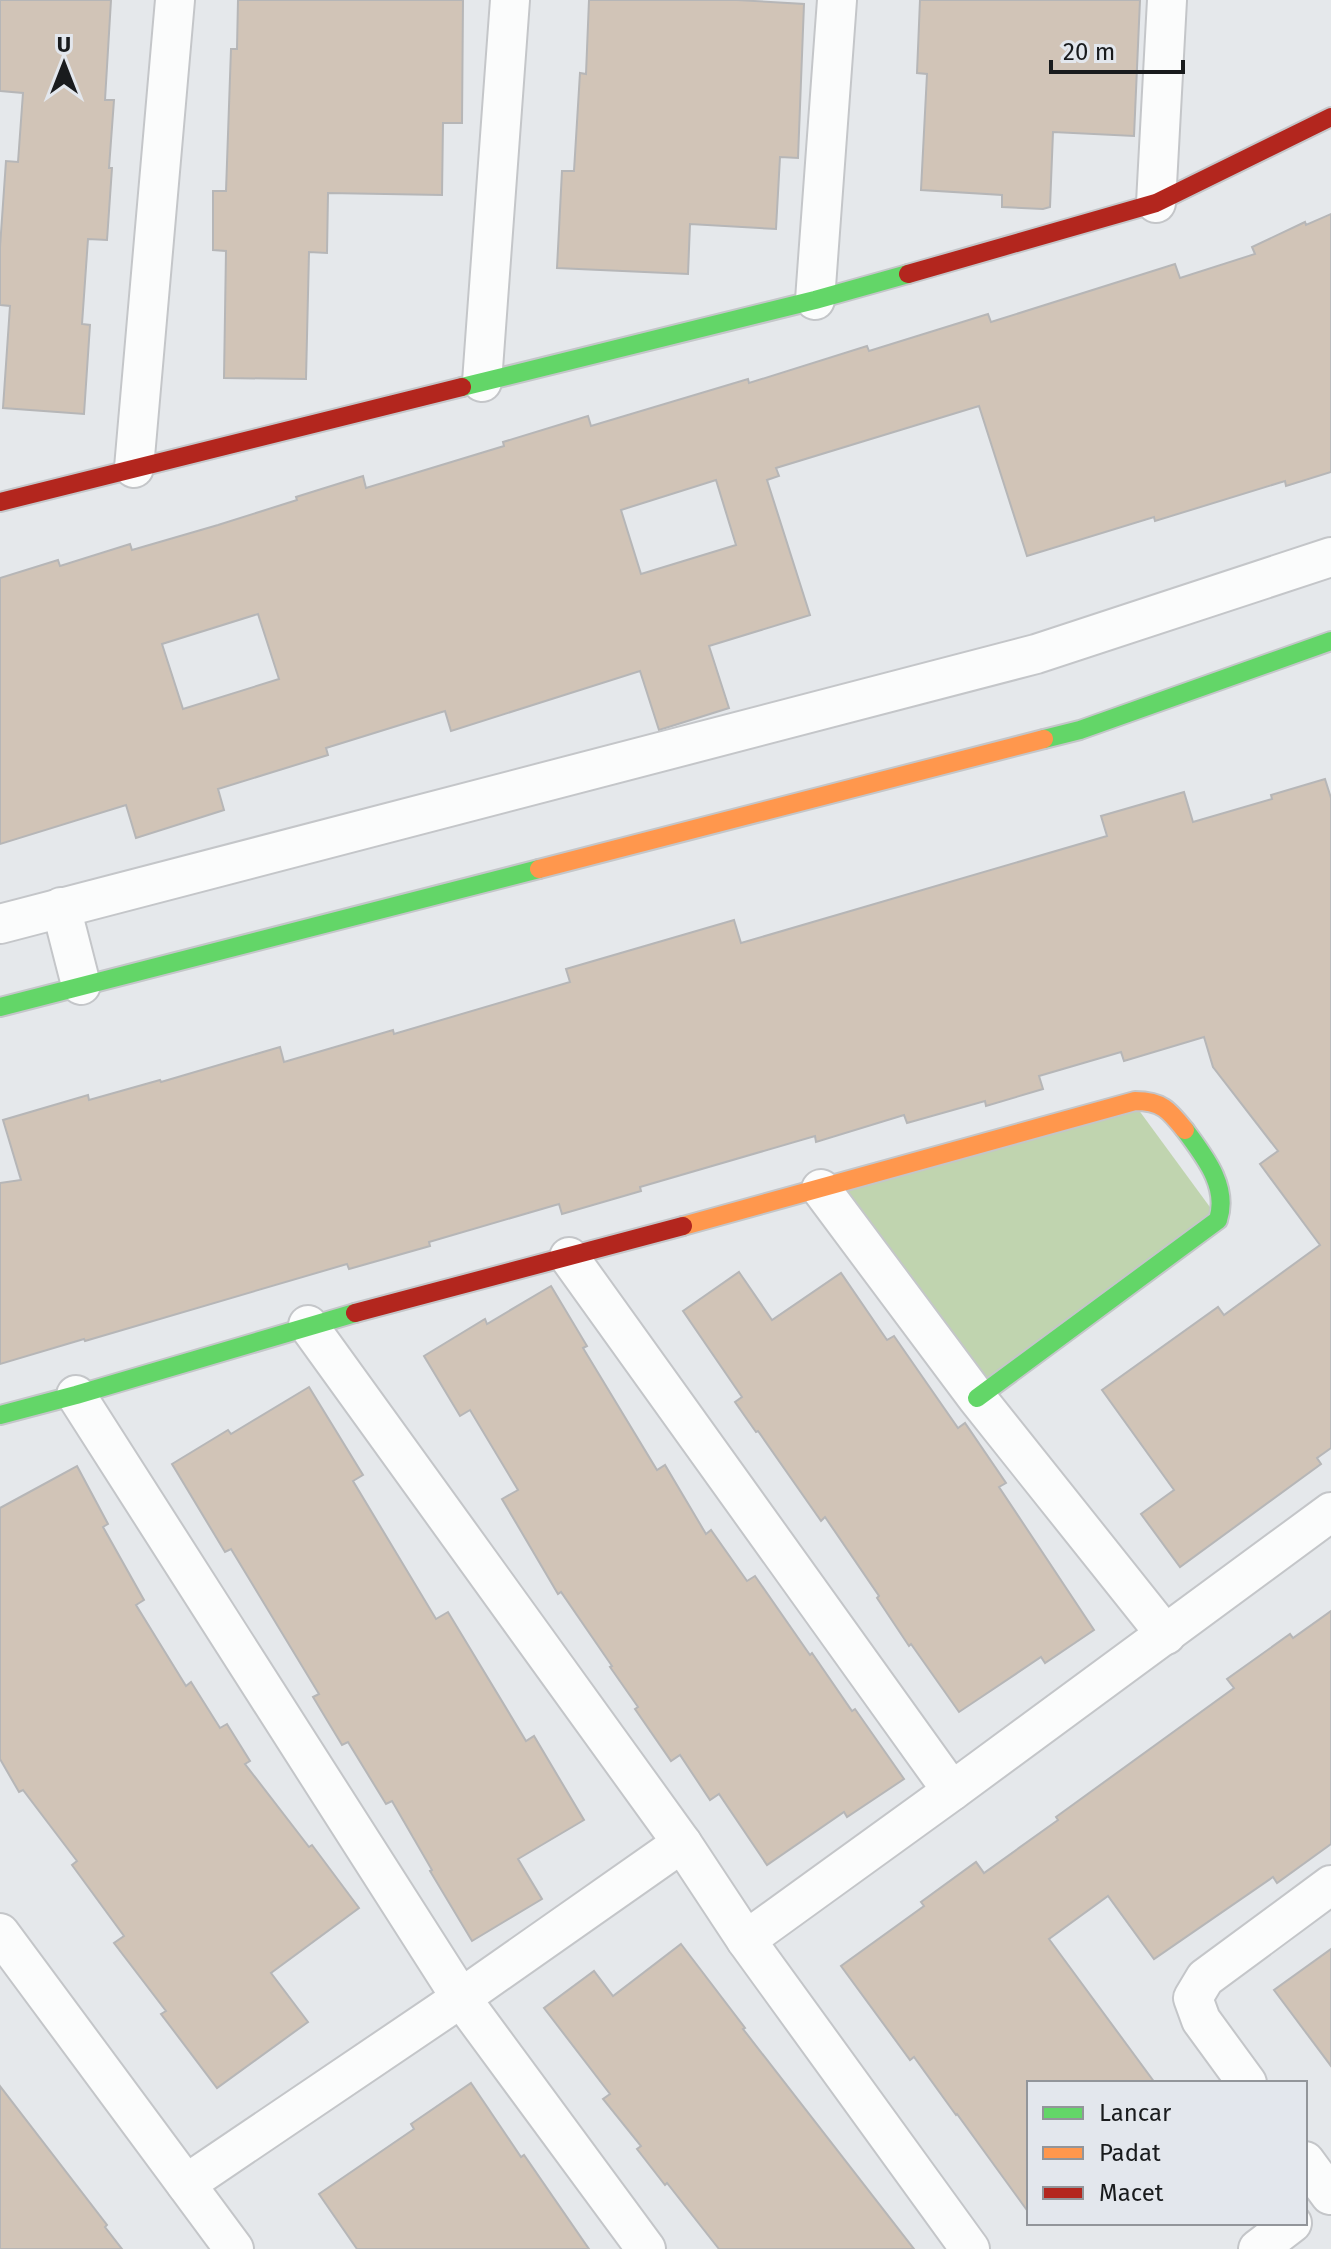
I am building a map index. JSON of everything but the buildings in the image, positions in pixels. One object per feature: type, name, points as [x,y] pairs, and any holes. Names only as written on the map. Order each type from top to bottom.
[{"type":"street","points":[[134,468],[175,0]]},
{"type":"street","points":[[482,382],[510,0]]},
{"type":"street","points":[[815,300],[837,0]]},
{"type":"street","points":[[1156,203],[1167,0]]},
{"type":"street","points":[[0,502],[815,300],[1156,203],[1331,117]]},
{"type":"street","points":[[0,924],[1036,654],[1331,557]]},
{"type":"street","points":[[0,1007],[1080,730],[1331,641]]},
{"type":"street","points":[[61,907],[81,985]]},
{"type":"street","points":[[0,1415],[308,1325],[821,1189],[1135,1101],[1156,1102],[1163,1106],[1191,1138],[1220,1188],[1223,1205],[1218,1220],[977,1398]]},
{"type":"street","points":[[821,1189],[977,1398],[1166,1635]]},
{"type":"street","points":[[569,1257],[952,1791]]},
{"type":"street","points":[[308,1325],[970,2249]]},
{"type":"street","points":[[76,1395],[461,1998],[646,2249]]},
{"type":"street","points":[[746,1940],[1331,1512]]},
{"type":"street","points":[[186,2184],[461,1998],[682,1843]]},
{"type":"street","points":[[1246,2081],[1201,2020],[1193,1998],[1205,1978],[1331,1885]]},
{"type":"street","points":[[0,1933],[234,2249]]},
{"type":"street","points":[[1307,2164],[1331,2194],[1307,2212]]},
{"type":"street","points":[[1258,2249],[1289,2225]]},
{"type":"green space","points":[[1138,1109],[1215,1214],[982,1391],[823,1189]]},
{"type":"traffic: fast","points":[[462,387],[908,274]]},
{"type":"traffic: fast","points":[[1044,739],[1080,730],[1331,641]]},
{"type":"traffic: fast","points":[[0,1007],[539,869]]},
{"type":"traffic: fast","points":[[977,1398],[1218,1220],[1220,1195],[1213,1172],[1185,1130]]},
{"type":"traffic: fast","points":[[0,1415],[355,1313]]},
{"type":"traffic: slow","points":[[539,869],[1044,739]]},
{"type":"traffic: slow","points":[[683,1226],[1135,1101],[1164,1108],[1185,1130]]},
{"type":"traffic: jam","points":[[908,274],[1156,203],[1331,117]]},
{"type":"traffic: jam","points":[[0,502],[462,387]]},
{"type":"traffic: jam","points":[[355,1313],[683,1226]]}]
